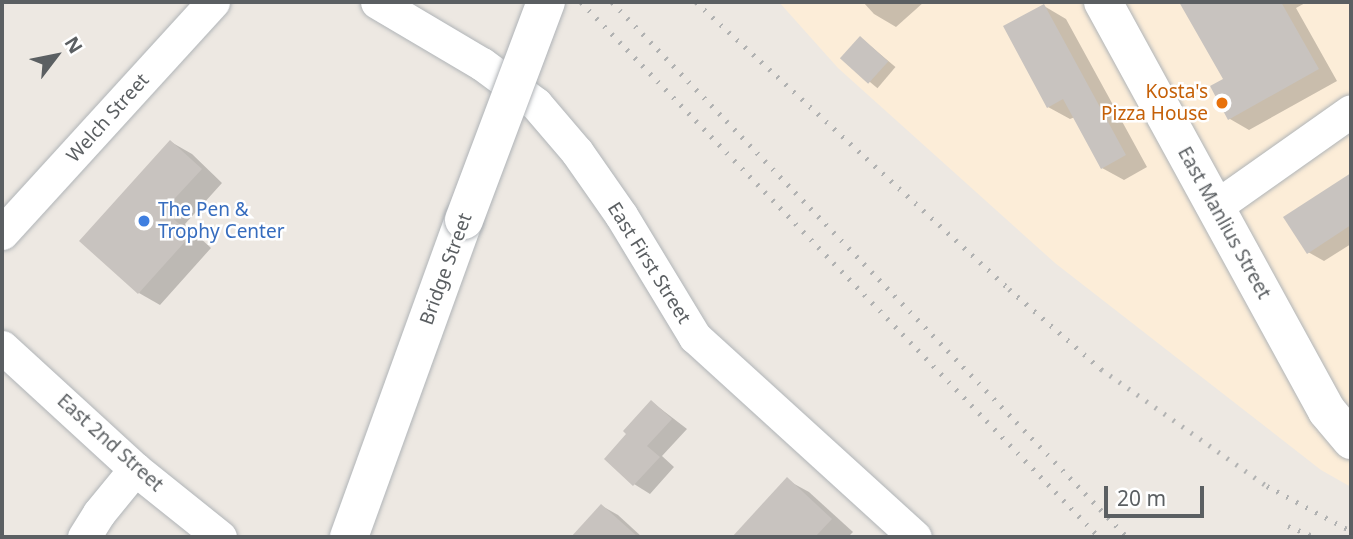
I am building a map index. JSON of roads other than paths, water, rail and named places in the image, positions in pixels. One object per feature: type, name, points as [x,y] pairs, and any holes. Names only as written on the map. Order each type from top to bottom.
[{"type":"main road","name":"Bridge Street","points":[[349,537],[546,2]]},
{"type":"main road","name":"East Manlius Street","points":[[1103,2],[1327,411],[1351,440]]},
{"type":"street","name":"Welch Street","points":[[2,233],[213,2]]},
{"type":"street","name":"East First Street","points":[[377,2],[482,64],[536,104],[577,152],[621,215],[695,337],[915,537]]},
{"type":"street","points":[[1215,207],[1351,111]]},
{"type":"street","name":"East 2nd Street","points":[[2,347],[135,469],[220,537]]},
{"type":"street","points":[[84,537],[135,469]]},
{"type":"railway","points":[[581,2],[1099,537]]},
{"type":"railway","points":[[612,2],[1127,537]]},
{"type":"railway","points":[[696,2],[1009,289],[1101,369],[1267,486],[1351,531]]},
{"type":"railway","points":[[1288,526],[1315,537]]},
{"type":"place","name":"Kosta's Pizza House","points":[[1222,103]]},
{"type":"place","name":"The Pen & Trophy Center","points":[[144,221]]}]
